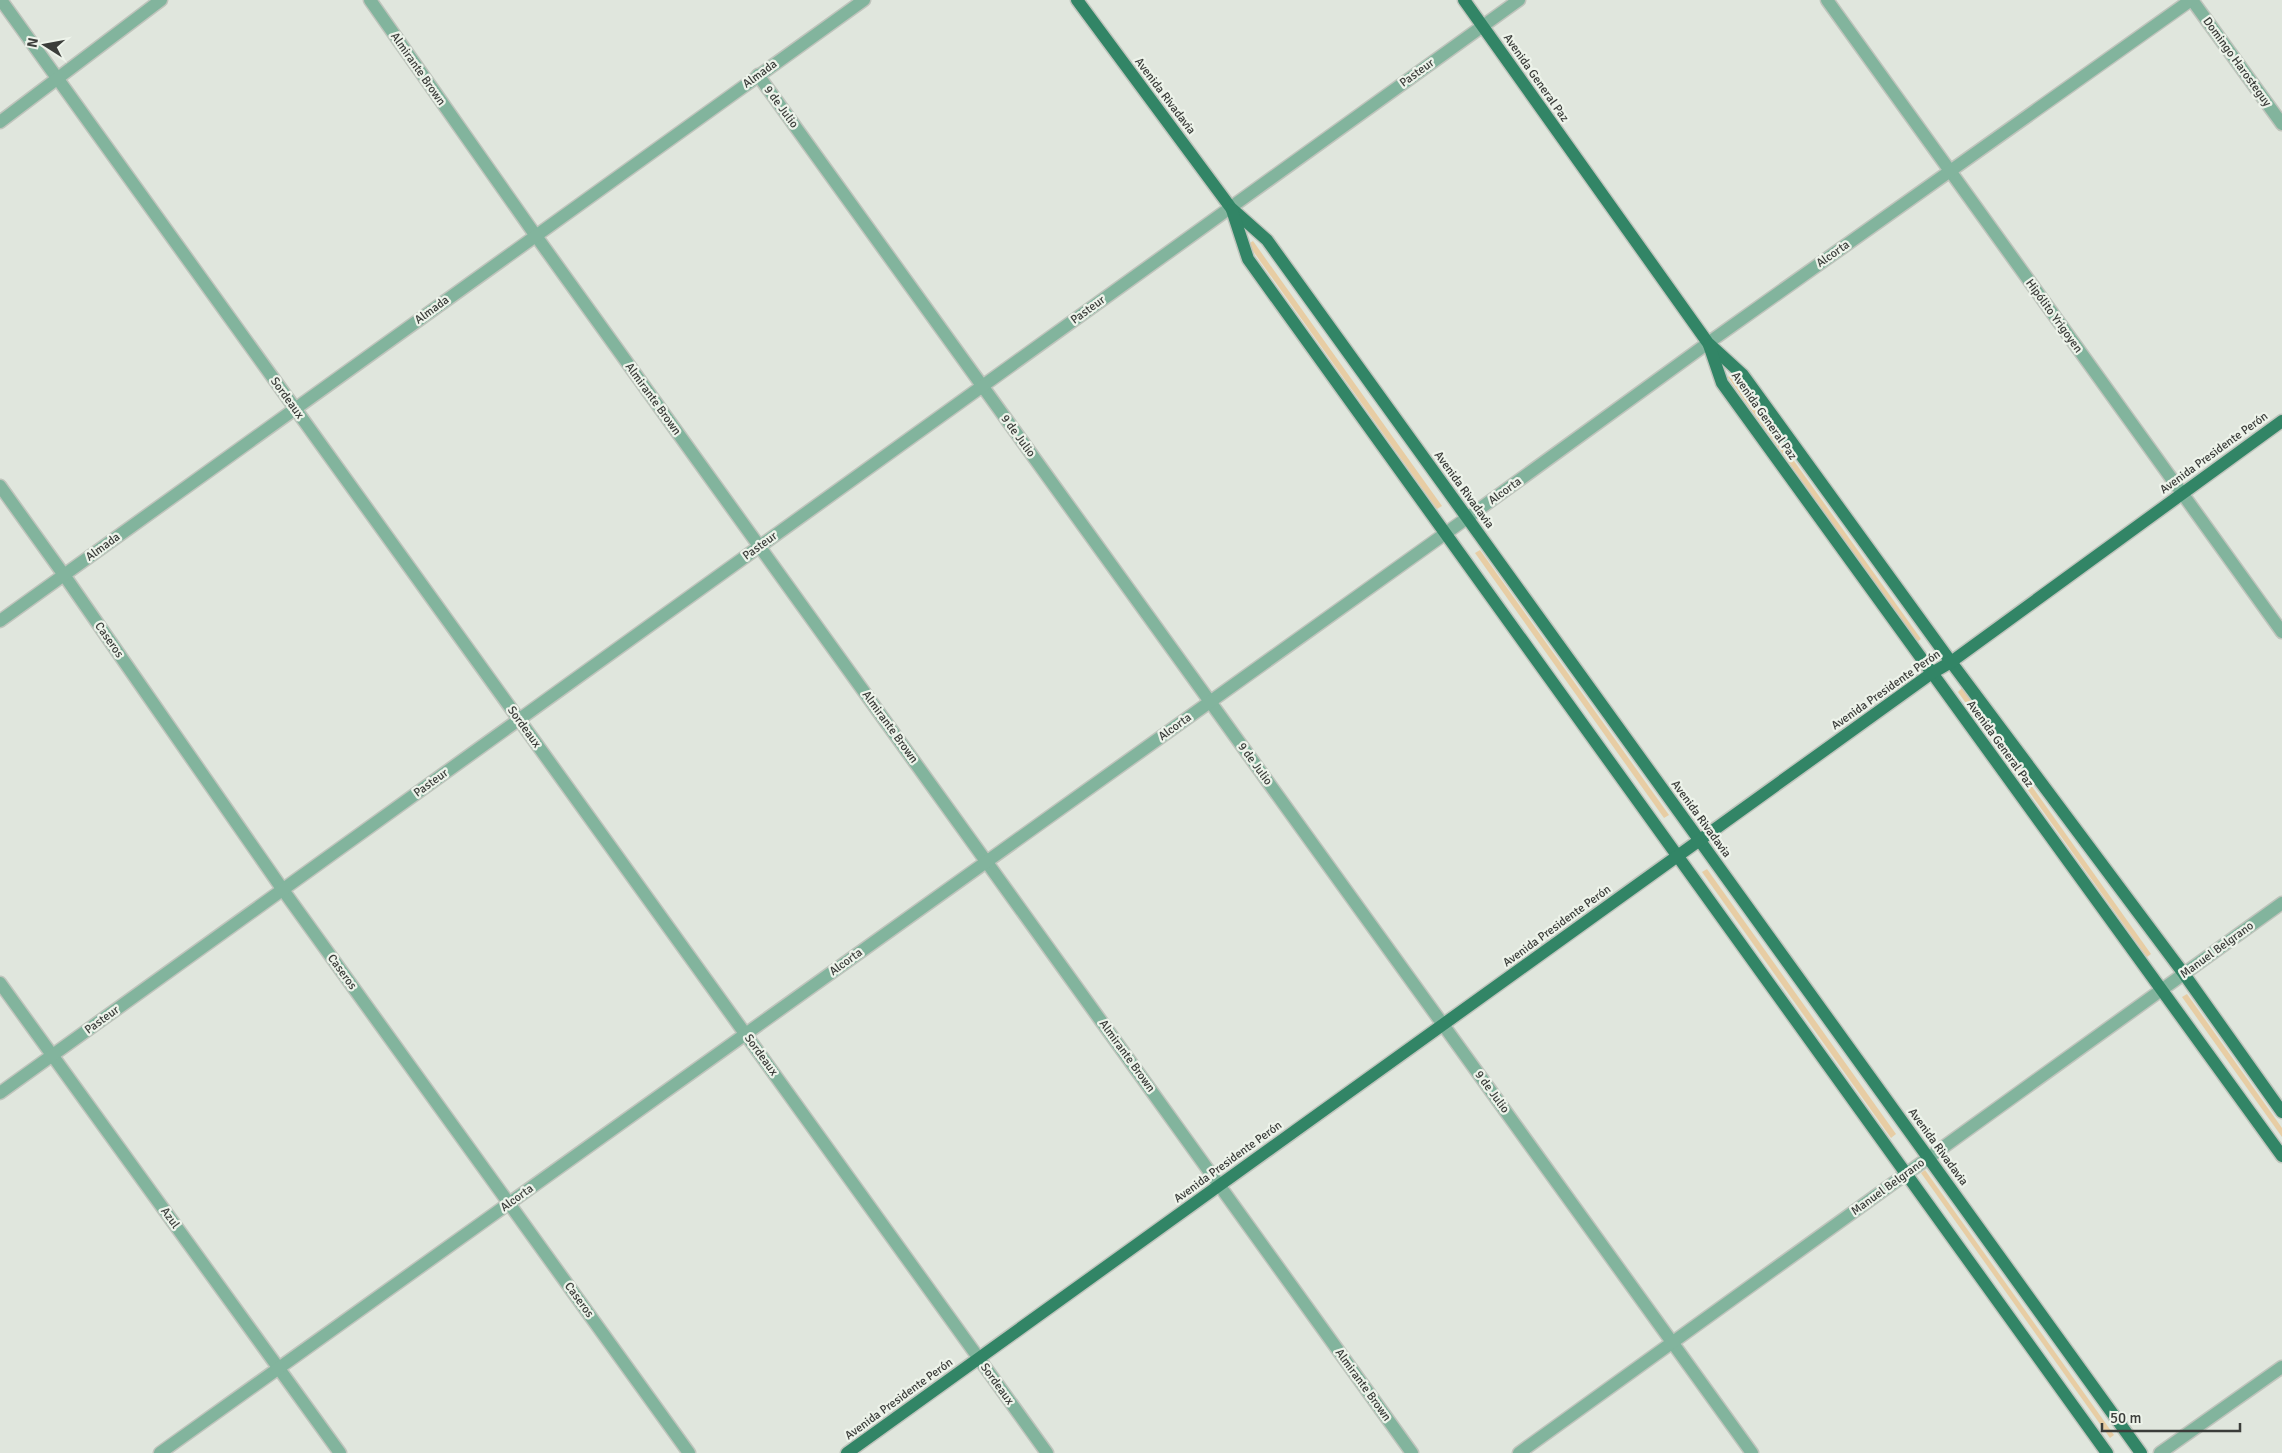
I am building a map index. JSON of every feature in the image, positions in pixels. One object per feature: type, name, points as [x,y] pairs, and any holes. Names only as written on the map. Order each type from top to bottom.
[{"type":"main road","name":"Avenida Rivadavia","points":[[1077,0],[1231,208],[1267,240],[2141,1453]]},
{"type":"main road","name":"Avenida General Paz","points":[[1464,0],[1708,343],[1744,375],[1951,662],[2184,974],[2282,1112]]},
{"type":"main road","name":"Avenida Rivadavia","points":[[1231,208],[1248,259],[2107,1453]]},
{"type":"main road","name":"Avenida General Paz","points":[[1708,343],[1722,383],[2282,1156]]},
{"type":"main road","name":"Avenida Presidente Perón","points":[[848,1453],[1932,673],[1951,662],[2282,421]]},
{"type":"street","name":"Sordeaux","points":[[1,0],[1047,1453]]},
{"type":"street","points":[[0,122],[161,0]]},
{"type":"street","name":"Almirante Brown","points":[[370,0],[536,236],[1412,1453]]},
{"type":"street","name":"Almada","points":[[0,621],[864,0]]},
{"type":"street","name":"Pasteur","points":[[0,1093],[1519,0]]},
{"type":"street","name":"Hipólito Yrigoyen","points":[[1826,0],[2282,632]]},
{"type":"street","name":"Alcorta","points":[[160,1453],[1467,518],[1708,343],[2192,0]]},
{"type":"street","name":"Domingo Harosteguy","points":[[2192,0],[2282,124]]},
{"type":"street","name":"9 de Julio","points":[[758,75],[1752,1453]]},
{"type":"street","name":"Caseros","points":[[0,486],[64,575],[282,890],[689,1453]]},
{"type":"street","name":"Manuel Belgrano","points":[[1519,1453],[2282,903]]},
{"type":"street","name":"Azul","points":[[0,983],[340,1453]]},
{"type":"street","points":[[2160,1453],[2282,1367]]},
{"type":"shaded area","points":[[1253,241],[1442,506],[1437,509],[1248,244]]},
{"type":"shaded area","points":[[1732,374],[1921,639],[1917,642],[1728,377]]},
{"type":"shaded area","points":[[1480,550],[1669,815],[1664,818],[1475,553]]},
{"type":"shaded area","points":[[1962,688],[2151,954],[2147,957],[1958,692]]},
{"type":"shaded area","points":[[1707,869],[1896,1134],[1891,1138],[1702,872]]},
{"type":"shaded area","points":[[2187,994],[2282,1128],[2282,1137],[2182,997]]},
{"type":"shaded area","points":[[1925,1170],[2114,1435],[2110,1438],[1921,1173]]}]
